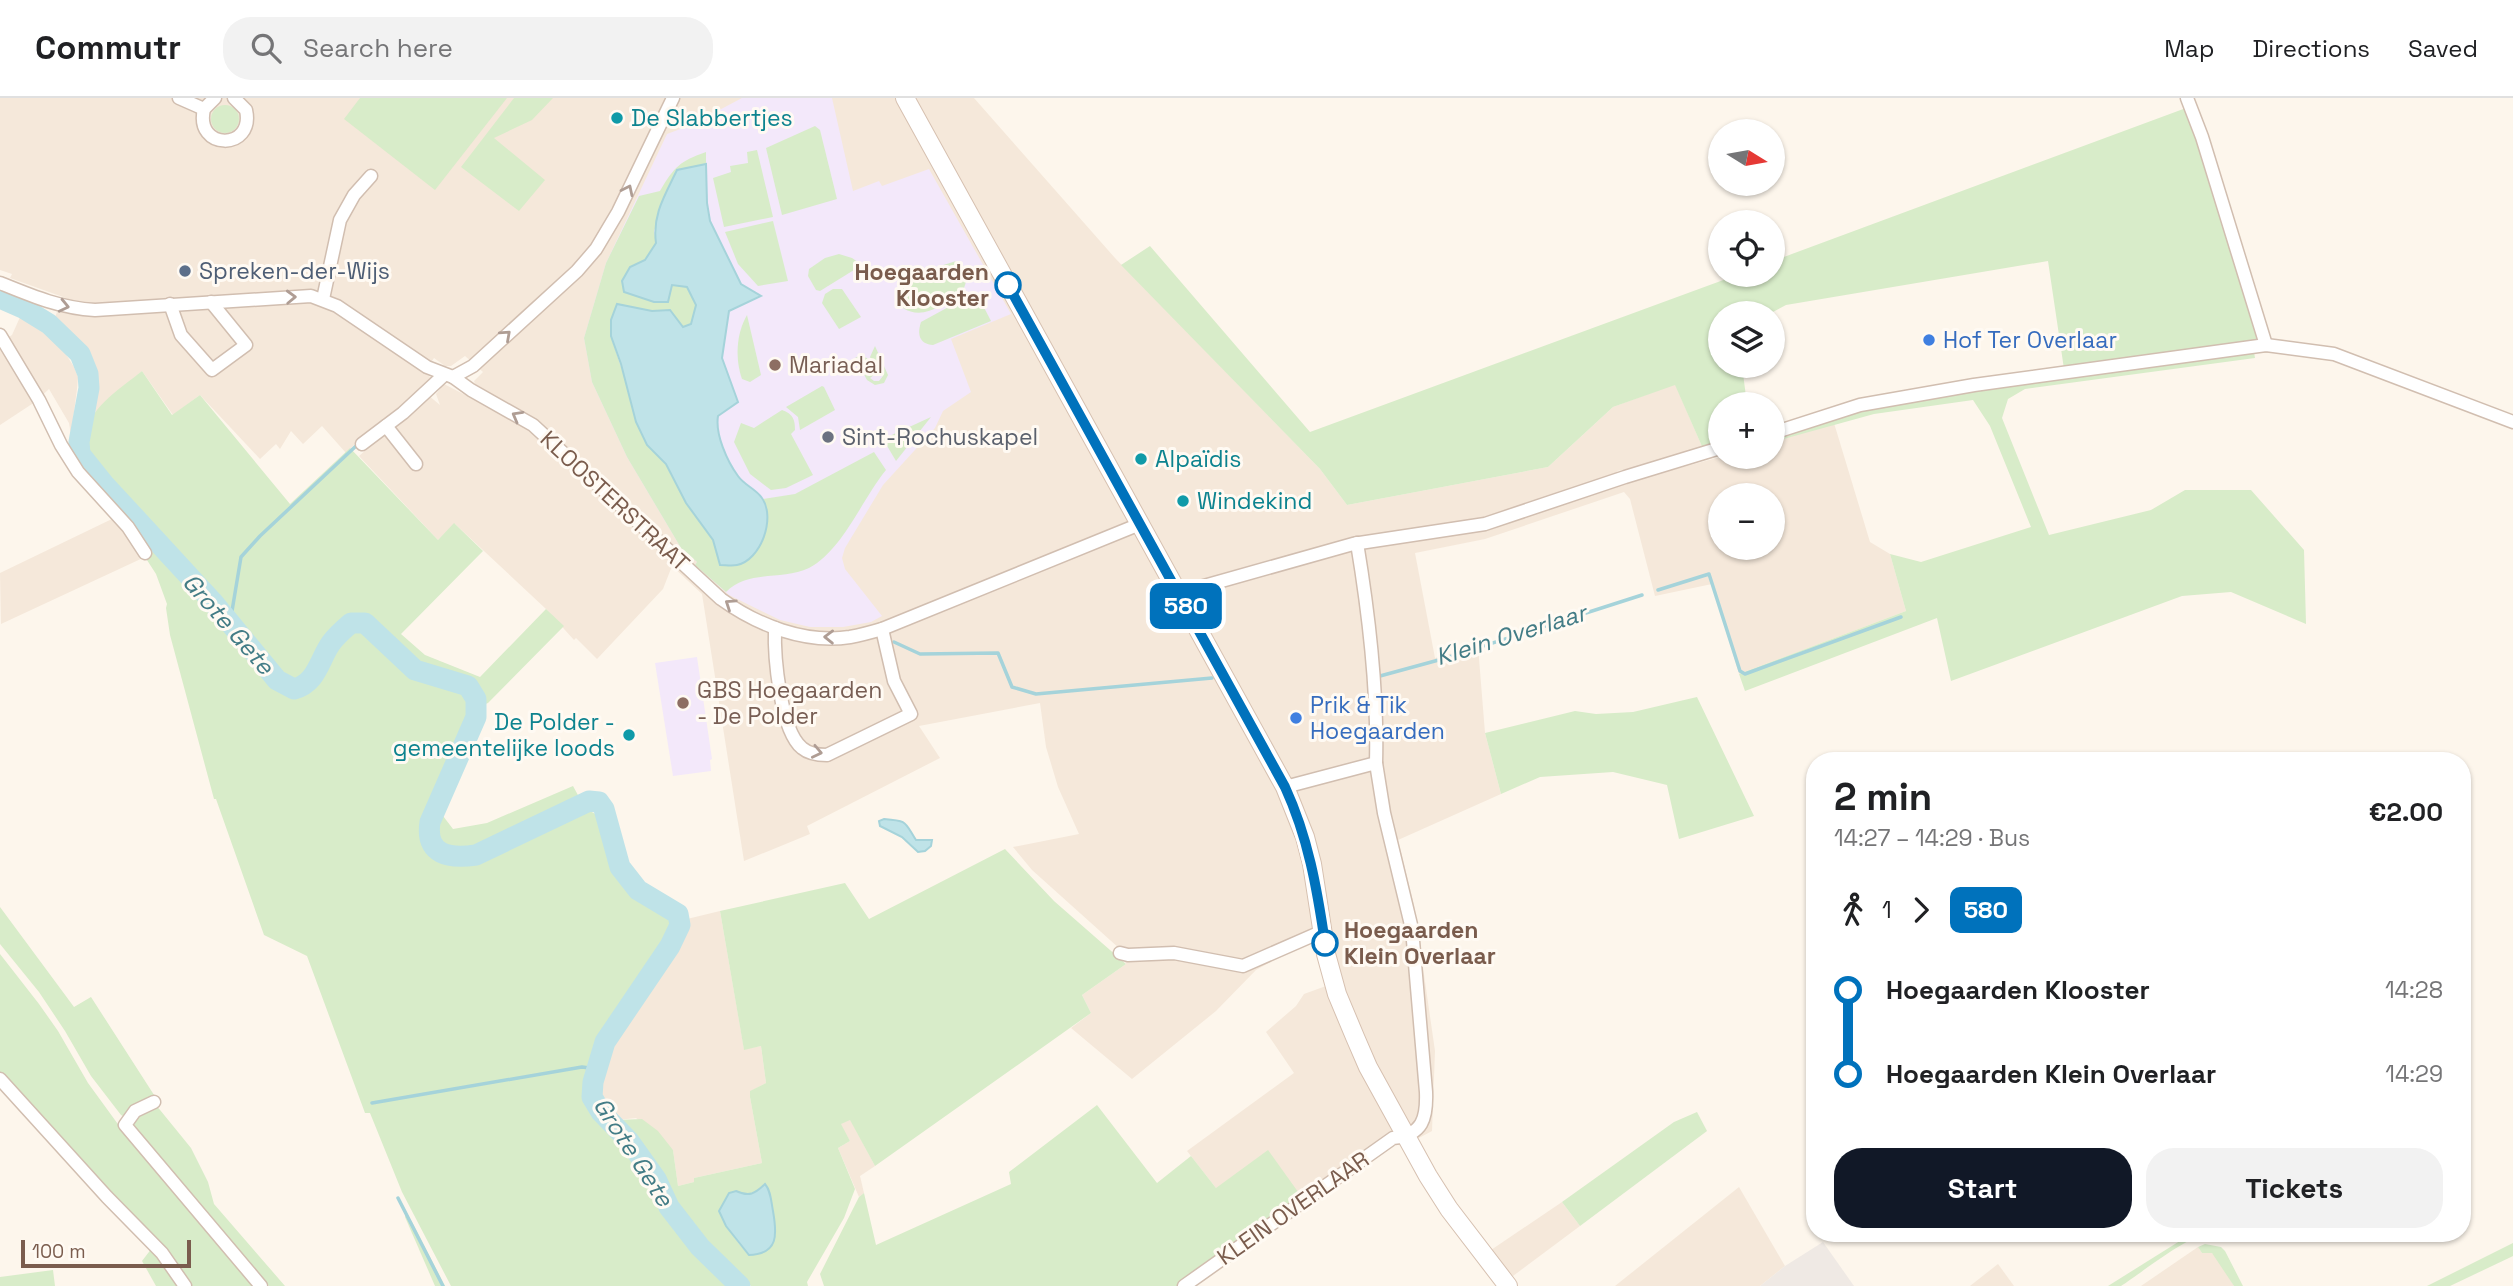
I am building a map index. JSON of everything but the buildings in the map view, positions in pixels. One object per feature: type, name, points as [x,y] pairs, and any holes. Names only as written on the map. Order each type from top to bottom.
[{"type":"main road","points":[[905,98],[1285,787],[1297,811],[1312,864],[1326,954],[1337,994],[1368,1067],[1405,1137],[1449,1209],[1508,1286]]},
{"type":"street","points":[[179,98],[204,109]]},
{"type":"street","points":[[215,98],[204,109],[203,124],[206,131],[217,140],[232,140],[243,131],[247,117],[242,103],[234,98]]},
{"type":"street","points":[[362,444],[448,376],[473,366],[589,257],[618,212],[673,98]]},
{"type":"street","points":[[2187,98],[2202,137],[2266,345]]},
{"type":"street","points":[[0,283],[70,309],[94,310],[312,296],[323,299],[340,220],[354,195],[371,176]]},
{"type":"street","name":"KLOOSTERSTRAAT","points":[[323,299],[427,367],[448,376],[533,425],[721,599],[736,610],[775,628],[799,635],[849,637],[883,629],[1140,523]]},
{"type":"street","points":[[170,304],[181,335],[212,370],[246,345],[211,302]]},
{"type":"street","points":[[0,335],[78,472],[128,527],[145,553]]},
{"type":"street","points":[[1785,429],[1872,403],[1974,385],[2266,345],[2334,354],[2513,422]]},
{"type":"street","points":[[386,426],[416,464]]},
{"type":"street","points":[[1179,593],[1357,543],[1485,524],[1708,452]]},
{"type":"street","points":[[1357,543],[1368,620],[1377,736],[1376,763],[1384,813],[1409,911],[1419,989],[1426,1113],[1419,1127],[1405,1137]]},
{"type":"street","points":[[775,628],[774,642],[781,695],[788,724],[802,748],[816,755],[827,755],[911,714],[894,681],[883,629]]},
{"type":"street","points":[[1285,787],[1376,763]]},
{"type":"street","points":[[1120,953],[1174,953],[1243,966],[1262,960],[1290,944],[1323,931]]},
{"type":"street","points":[[0,1079],[107,1197],[162,1252],[185,1286]]},
{"type":"street","points":[[153,1102],[135,1111],[125,1125],[261,1286]]},
{"type":"street","name":"KLEIN OVERLAAR","points":[[1184,1286],[1394,1138],[1405,1137]]},
{"type":"shaded area","points":[[0,98],[974,98],[1115,258],[1320,469],[1347,505],[1548,467],[1613,407],[1675,384],[1704,451],[1617,471],[1621,484],[1708,460],[1708,469],[1785,469],[1785,438],[1834,423],[1870,542],[1890,554],[1906,611],[1739,674],[1712,584],[1655,596],[1630,499],[1624,492],[1485,539],[1415,553],[1435,658],[1478,646],[1485,733],[1501,794],[1398,840],[1414,905],[1435,1051],[1432,1131],[1401,1144],[1387,1140],[1301,1196],[1216,1188],[1187,1151],[1294,1073],[1266,1032],[1296,1006],[1304,994],[1326,986],[1315,942],[1304,944],[1256,970],[1216,1011],[1132,1079],[1071,1028],[1091,1013],[1082,995],[1126,964],[1120,949],[1032,870],[1013,847],[1079,834],[1058,787],[1046,747],[1040,703],[919,726],[940,758],[807,826],[810,834],[744,861],[702,594],[672,566],[663,589],[597,659],[455,524],[438,540],[359,456],[406,419],[428,395],[440,405],[436,394],[444,384],[473,399],[480,387],[474,381],[483,372],[465,356],[451,366],[445,366],[434,358],[424,373],[432,378],[399,412],[346,453],[322,426],[303,444],[291,431],[280,449],[276,444],[260,459],[200,395],[173,415],[142,371],[92,415],[95,372],[90,359],[67,328],[54,320],[57,312],[82,316],[77,302],[10,278],[12,274],[0,270]]},
{"type":"shaded area","name":"Mariadal","points":[[742,98],[832,98],[853,191],[879,181],[882,186],[929,169],[1011,314],[951,339],[971,392],[943,411],[935,428],[883,485],[845,548],[842,558],[845,569],[882,616],[871,622],[843,627],[810,627],[780,620],[729,595],[695,565],[697,562],[681,548],[627,457],[592,382],[584,338],[606,263],[667,134],[691,125]]},
{"type":"shaded area","points":[[21,315],[47,332],[62,348],[74,367],[78,377],[71,435],[69,423],[49,389],[35,402],[0,425],[0,343],[12,335]]},
{"type":"shaded area","points":[[114,518],[145,557],[1,624],[0,573]]},
{"type":"shaded area","name":"GBS Hoegaarden - De Polder","points":[[697,657],[712,759],[711,771],[673,776],[655,663]]},
{"type":"shaded area","points":[[720,911],[744,1049],[761,1046],[766,1083],[751,1091],[750,1097],[762,1163],[694,1178],[694,1182],[678,1186],[673,1150],[636,1118],[617,1120],[609,1113],[598,1095],[607,1055],[687,919]]},
{"type":"shaded area","points":[[850,1119],[875,1166],[860,1176],[864,1193],[859,1197],[838,1148],[850,1141],[840,1124]]},
{"type":"shaded area","points":[[1739,1187],[1785,1266],[1760,1286],[1615,1286]]},
{"type":"shaded area","points":[[1562,1202],[1580,1226],[1513,1276],[1491,1250]]},
{"type":"shaded area","points":[[1823,1242],[1854,1286],[1760,1286],[1785,1266]]},
{"type":"shaded area","points":[[2198,1247],[2202,1253],[2212,1253],[2217,1257],[2234,1286],[2141,1286]]},
{"type":"shaded area","points":[[1998,1264],[2014,1286],[1970,1286]]},
{"type":"green space","points":[[360,98],[507,98],[435,190],[344,119]]},
{"type":"green space","points":[[514,98],[553,98],[532,120],[494,138],[545,180],[519,211],[461,167]]},
{"type":"green space","points":[[225,105],[235,109],[239,119],[235,129],[225,133],[215,129],[211,119],[215,109]]},
{"type":"green space","points":[[2186,108],[2200,142],[2259,336],[2256,341],[2064,369],[2048,261],[1785,306],[1785,301],[1708,301],[1708,378],[1744,378],[1745,392],[1708,392],[1708,450],[1704,451],[1675,385],[1613,407],[1548,467],[1347,505],[1320,469],[1121,265],[1150,246],[1310,432],[1708,286],[1785,287],[1785,257]]},
{"type":"green space","points":[[815,126],[820,130],[837,199],[782,215],[766,148]]},
{"type":"green space","points":[[757,150],[773,217],[724,227],[713,178],[731,172],[730,166],[748,163],[747,152]]},
{"type":"green space","points":[[706,152],[706,164],[677,170],[654,231],[656,243],[645,260],[630,267],[624,292],[654,302],[672,285],[687,287],[696,305],[691,324],[683,328],[670,310],[652,311],[617,304],[611,320],[611,337],[647,445],[666,464],[686,503],[713,540],[716,552],[766,510],[763,499],[795,494],[874,452],[886,470],[842,537],[821,560],[799,572],[744,580],[726,592],[695,565],[697,562],[681,548],[627,457],[592,382],[584,338],[606,263],[639,196],[660,191],[679,166]]},
{"type":"green space","points":[[773,221],[788,281],[758,286],[738,264],[725,232]]},
{"type":"green space","points":[[839,254],[862,265],[820,291],[816,290],[808,276],[809,269],[825,258]]},
{"type":"green space","points":[[956,261],[966,282],[962,294],[925,312],[910,312],[903,308],[899,292],[909,280]]},
{"type":"green space","points":[[833,289],[842,289],[861,317],[839,329],[822,303],[825,294]]},
{"type":"green space","points":[[976,292],[991,321],[933,345],[922,340],[919,334],[921,322]]},
{"type":"green space","points":[[747,315],[761,375],[750,382],[742,379],[738,355],[739,338]]},
{"type":"green space","points":[[875,346],[888,375],[884,383],[875,385],[867,380],[855,358],[867,358],[875,374],[870,378],[879,381],[883,376],[882,370],[878,373],[870,357]]},
{"type":"green space","points":[[2254,352],[2255,358],[2025,389],[2008,399],[2002,418],[2049,535],[2151,510],[2185,490],[2251,490],[2304,550],[2306,624],[2231,592],[2182,596],[1951,681],[1937,618],[1745,691],[1739,674],[1906,611],[1890,554],[1921,562],[2031,527],[1990,426],[1973,400],[1874,414],[1785,439],[1785,433],[1872,407]]},
{"type":"green space","points":[[142,371],[172,415],[200,395],[290,504],[350,448],[438,540],[454,523],[483,551],[401,634],[425,655],[480,677],[546,609],[564,626],[483,705],[473,682],[424,669],[369,619],[353,616],[329,639],[305,681],[297,682],[286,677],[88,457],[86,430],[91,418],[109,397]]},
{"type":"green space","points":[[822,386],[835,410],[800,430],[798,417],[786,407]]},
{"type":"green space","points":[[782,410],[793,417],[795,430],[791,434],[813,475],[786,488],[771,490],[750,474],[734,442],[741,423],[754,428]]},
{"type":"green space","points":[[931,417],[896,461],[883,439]]},
{"type":"green space","points":[[157,549],[206,598],[267,677],[289,692],[302,693],[310,688],[342,638],[359,628],[368,630],[409,671],[422,678],[450,684],[467,694],[471,705],[468,725],[423,816],[424,839],[434,854],[451,861],[474,861],[585,808],[597,815],[614,873],[632,891],[674,922],[605,1030],[588,1070],[586,1089],[597,1114],[640,1162],[654,1193],[674,1225],[733,1286],[451,1286],[402,1192],[370,1113],[365,1113],[307,956],[264,935],[214,799],[170,635],[167,604],[156,574],[145,557]]},
{"type":"green space","points":[[1697,697],[1754,816],[1679,839],[1667,785],[1613,772],[1540,777],[1501,794],[1485,733],[1575,711],[1596,714],[1633,712]]},
{"type":"green space","points":[[573,786],[579,797],[481,844],[447,850],[438,837],[440,812],[453,829],[487,823]]},
{"type":"green space","points":[[1005,849],[1054,901],[1126,964],[1082,995],[1091,1013],[875,1166],[850,1120],[841,1124],[850,1141],[838,1148],[855,1189],[844,1218],[807,1282],[808,1286],[751,1286],[677,1210],[655,1162],[617,1120],[642,1119],[658,1131],[673,1150],[678,1186],[694,1182],[694,1178],[762,1163],[750,1097],[750,1091],[766,1083],[761,1046],[744,1050],[720,911],[845,883],[869,919]],"holes":[[[768,1187],[775,1220],[773,1240],[769,1248],[749,1255],[728,1227],[725,1202],[729,1193],[736,1191],[745,1195]]]},
{"type":"green space","points":[[0,907],[74,1007],[91,997],[156,1098],[125,1117],[121,1115],[91,1076],[39,992],[0,944]]},
{"type":"green space","points":[[0,954],[58,1031],[88,1083],[120,1127],[256,1286],[189,1286],[0,1075]]},
{"type":"green space","points":[[156,1105],[191,1148],[208,1182],[214,1204],[285,1286],[269,1286],[132,1127],[132,1120]]},
{"type":"green space","points":[[1097,1105],[1157,1183],[1191,1156],[1216,1188],[1268,1150],[1301,1196],[1177,1286],[824,1286],[820,1274],[859,1197],[864,1193],[876,1245],[1011,1184],[1009,1172]]},
{"type":"green space","points":[[1697,1112],[1707,1131],[1580,1226],[1562,1202],[1674,1122]]},
{"type":"green space","points":[[406,1214],[412,1222],[445,1286],[435,1286]]},
{"type":"green space","points":[[2178,1242],[2187,1242],[2121,1286],[2108,1286]]},
{"type":"green space","points":[[2513,1243],[2511,1257],[2450,1286],[2427,1286]]},
{"type":"green space","points":[[2205,1244],[2221,1247],[2225,1251],[2243,1286],[2234,1286],[2212,1253],[2202,1253],[2198,1247]]},
{"type":"green space","points":[[152,1248],[180,1286],[156,1286],[142,1261]]},
{"type":"green space","points":[[53,1270],[55,1286],[0,1286],[0,1277]]},
{"type":"water","points":[[706,164],[710,221],[741,284],[761,296],[729,311],[722,358],[738,402],[718,416],[720,439],[738,476],[762,498],[767,516],[767,527],[759,547],[746,562],[735,565],[720,565],[713,540],[686,503],[666,464],[647,445],[636,422],[611,336],[611,320],[617,304],[652,311],[670,310],[683,327],[691,324],[696,305],[687,287],[672,285],[668,302],[654,302],[624,292],[622,281],[630,267],[645,260],[656,243],[658,214],[677,170]]},
{"type":"water","points":[[884,819],[904,823],[916,840],[932,840],[931,846],[918,852],[902,837],[880,826],[879,821]]},
{"type":"water","points":[[765,1184],[770,1193],[774,1241],[766,1251],[749,1255],[726,1226],[719,1211],[729,1193],[736,1191],[752,1194]]},
{"type":"waterway","name":"Grote Gete","points":[[0,298],[49,324],[80,354],[88,374],[89,388],[79,442],[80,454],[104,484],[212,601],[277,680],[294,689],[302,686],[313,676],[338,635],[351,623],[365,623],[415,670],[468,686],[476,699],[476,717],[430,822],[429,833],[435,848],[448,855],[476,855],[589,801],[599,802],[604,809],[620,867],[638,890],[678,914],[680,925],[670,946],[605,1042],[593,1082],[592,1097],[601,1112],[629,1141],[656,1179],[669,1207],[700,1247],[740,1286]]},
{"type":"waterway","points":[[230,623],[241,557],[356,446]]},
{"type":"waterway","points":[[1658,590],[1709,574],[1740,671],[1745,674],[1901,617]]},
{"type":"waterway","name":"Klein Overlaar","points":[[1380,676],[1446,658],[1642,595]]},
{"type":"waterway","name":"Klein Overlaar","points":[[894,642],[920,654],[998,653],[1012,687],[1036,694],[1212,678]]},
{"type":"waterway","points":[[372,1103],[582,1067],[597,1069]]},
{"type":"waterway","points":[[398,1198],[443,1286]]},
{"type":"bus line","name":"580","points":[[1008,285],[1297,811],[1312,864],[1325,943]]},
{"type":"place","name":"De Slabbertjes","points":[[617,118]]},
{"type":"place","name":"Spreken-der-Wijs","points":[[185,271]]},
{"type":"place","name":"Hoegaarden Klooster","points":[[1008,285]]},
{"type":"place","name":"Hof Ter Overlaar","points":[[1929,340]]},
{"type":"place","name":"Mariadal","points":[[775,365]]},
{"type":"place","name":"Sint-Rochuskapel","points":[[828,437]]},
{"type":"place","name":"Alpaïdis","points":[[1141,459]]},
{"type":"place","name":"Windekind","points":[[1183,501]]},
{"type":"place","name":"GBS Hoegaarden - De Polder","points":[[683,703]]},
{"type":"place","name":"Prik & Tik Hoegaarden","points":[[1296,718]]},
{"type":"place","name":"De Polder - gemeentelijke loods","points":[[629,735]]},
{"type":"place","name":"Hoegaarden Klein Overlaar","points":[[1325,943]]}]
